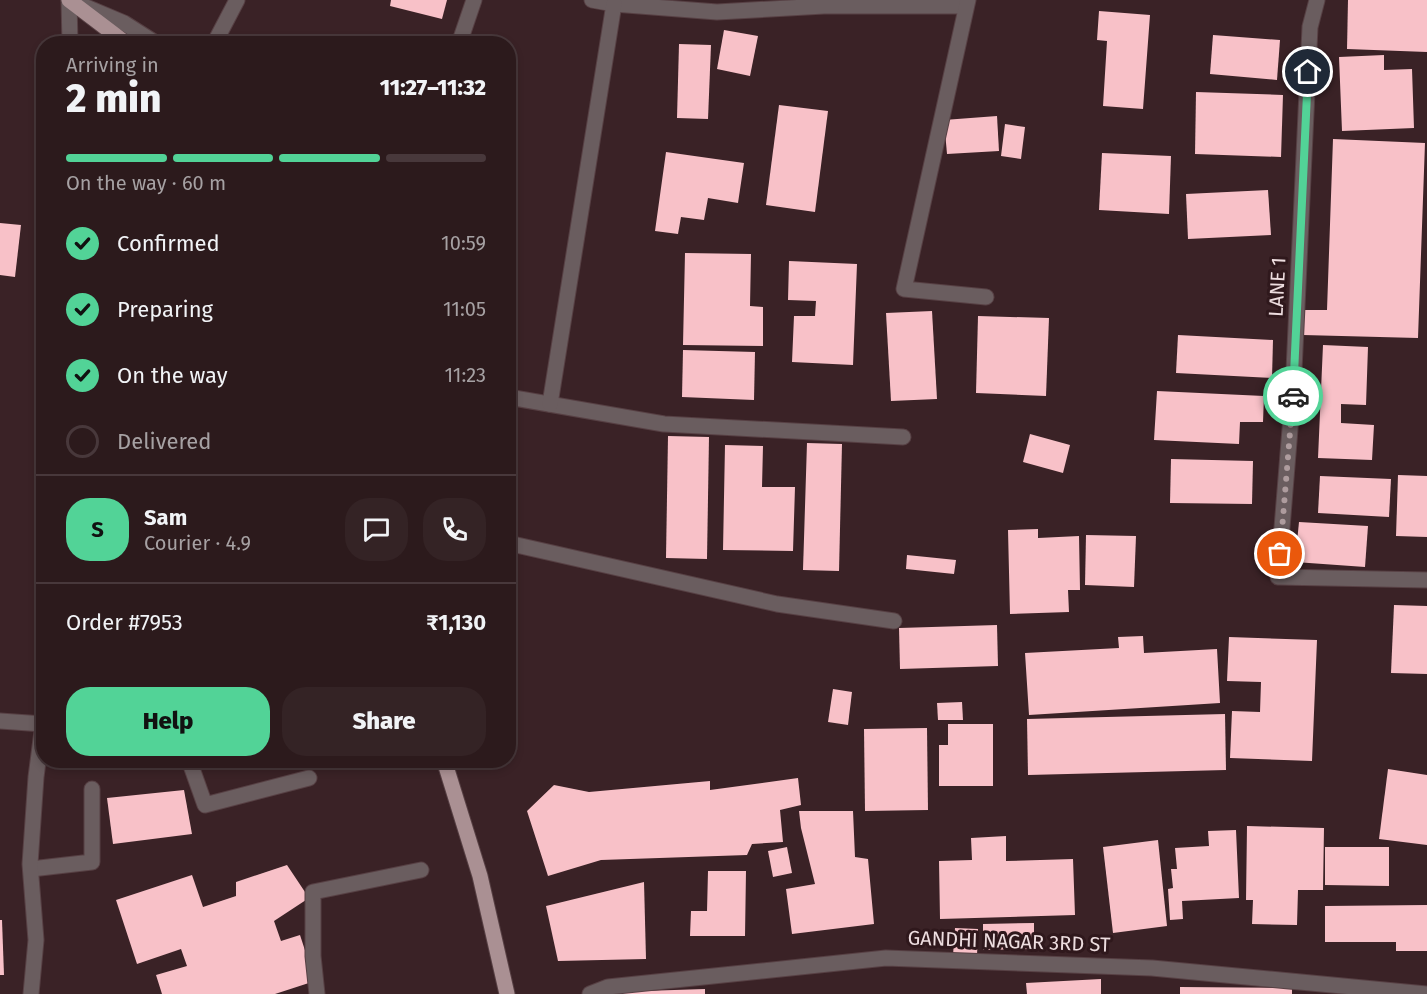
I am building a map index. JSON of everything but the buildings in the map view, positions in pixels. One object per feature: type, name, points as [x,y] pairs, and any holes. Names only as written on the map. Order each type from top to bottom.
[{"type":"main road","points":[[69,0],[116,36]]},
{"type":"main road","points":[[446,768],[480,876],[507,994]]},
{"type":"street","points":[[70,36],[69,0],[124,23],[144,36]]},
{"type":"street","points":[[218,36],[237,0]]},
{"type":"street","points":[[462,36],[474,0]]},
{"type":"street","points":[[592,0],[614,4],[717,12],[824,6],[967,3],[904,289],[986,297]]},
{"type":"street","name":"LANE 1","points":[[1317,0],[1310,27],[1293,392],[1278,577],[1427,580]]},
{"type":"street","points":[[550,404],[614,4]]},
{"type":"street","points":[[516,398],[664,424],[903,437]]},
{"type":"street","points":[[516,545],[777,604],[894,621]]},
{"type":"street","points":[[0,721],[36,720]]},
{"type":"street","points":[[31,994],[36,940],[31,869],[37,768]]},
{"type":"street","points":[[192,768],[205,805],[309,778]]},
{"type":"street","points":[[31,869],[92,862],[92,789]]},
{"type":"street","points":[[317,994],[313,956],[313,892],[421,870]]},
{"type":"street","name":"GANDHI NAGAR 3RD ST","points":[[590,994],[608,987],[886,958],[1152,968],[1427,994]]},
{"type":"way so far","points":[[1280,554],[1293,396]]},
{"type":"route","points":[[1293,396],[1308,72]]}]
